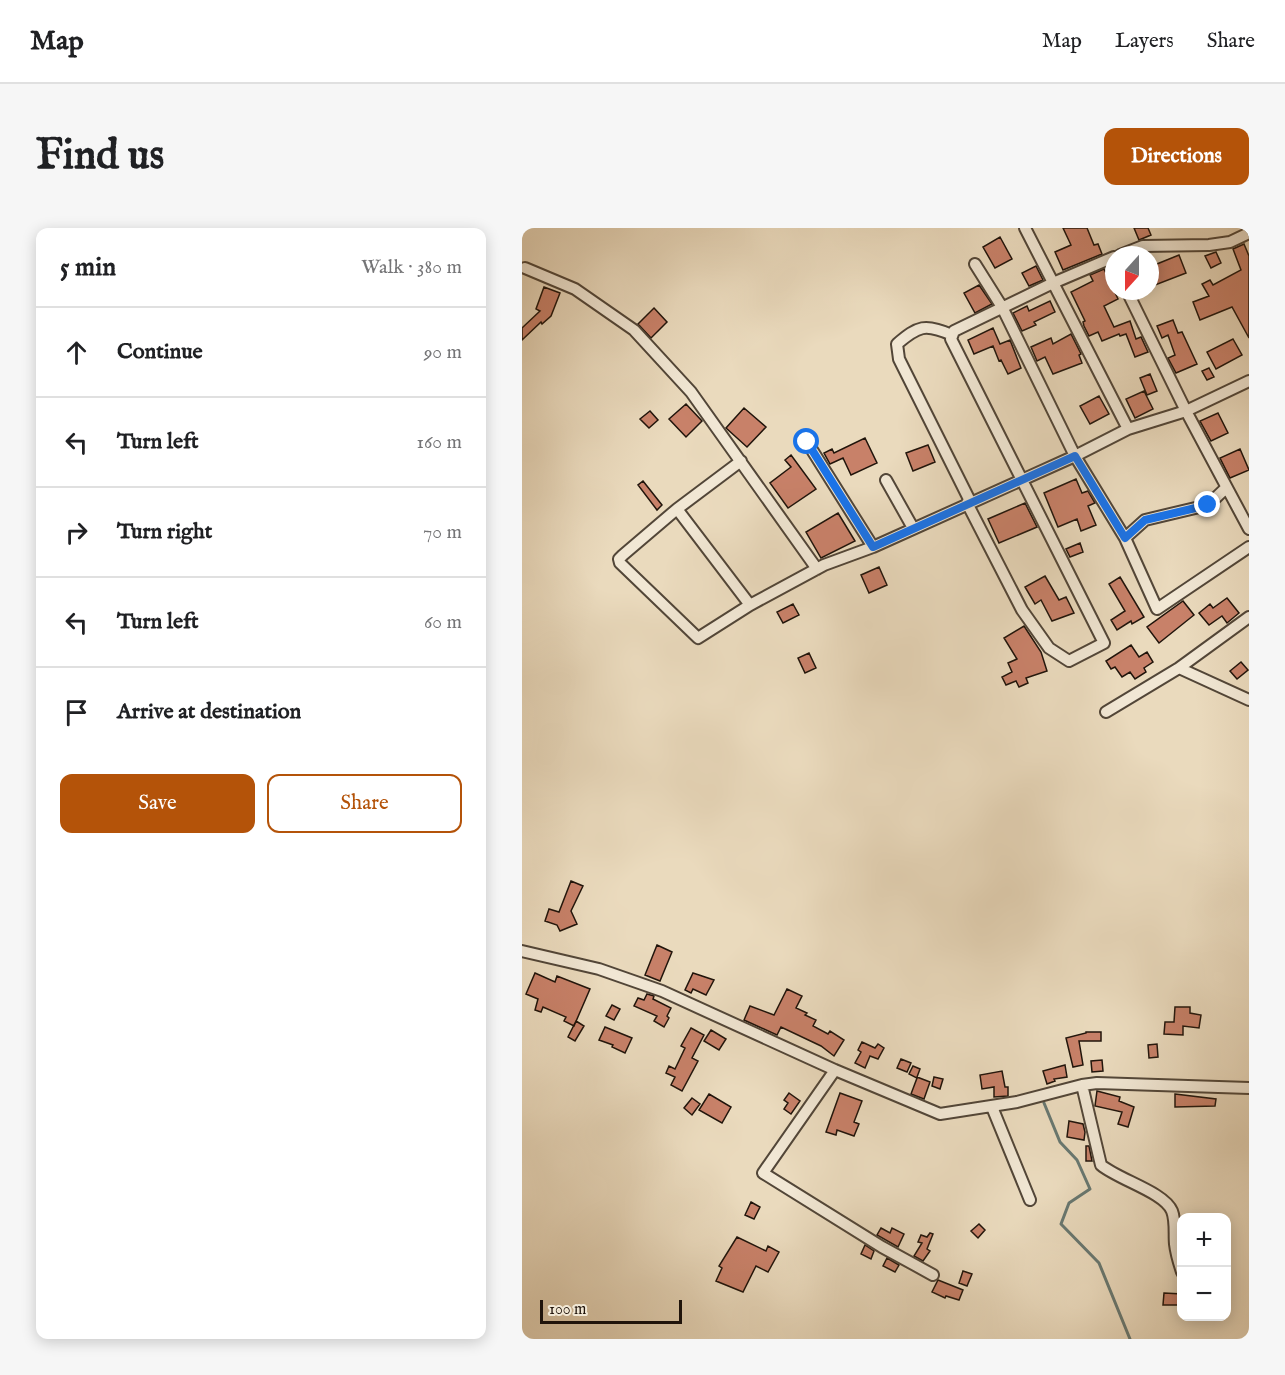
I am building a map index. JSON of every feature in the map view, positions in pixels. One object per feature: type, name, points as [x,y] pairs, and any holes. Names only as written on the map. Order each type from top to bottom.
[{"type":"street","points":[[1025,228],[1128,429]]},
{"type":"street","points":[[1143,246],[1209,245],[1230,242],[1249,233]]},
{"type":"street","points":[[952,335],[936,328],[915,329],[897,344],[898,359],[1022,610],[1048,648],[1069,661],[1104,643],[951,339],[954,332],[1002,308],[1053,283],[1105,263]]},
{"type":"street","points":[[975,264],[1002,308],[1075,456],[1125,538],[1157,609],[1249,547]]},
{"type":"street","points":[[525,268],[575,289],[634,330],[691,392],[817,569]]},
{"type":"street","points":[[1131,300],[1186,411],[1249,528]]},
{"type":"street","points":[[741,461],[677,509],[619,559],[620,563],[698,638],[750,605],[817,569],[873,547],[1075,456],[1128,429],[1186,411],[1249,381]]},
{"type":"street","points":[[807,442],[873,547]]},
{"type":"street","points":[[886,480],[913,528]]},
{"type":"street","points":[[1125,538],[1145,520],[1208,505],[1226,488]]},
{"type":"street","points":[[677,509],[750,605]]},
{"type":"street","points":[[1106,712],[1179,668],[1249,617]]},
{"type":"street","points":[[1179,668],[1249,700]]},
{"type":"street","points":[[522,951],[599,969],[640,983],[940,1114],[1017,1102],[1082,1085],[1146,1083],[1249,1088]]},
{"type":"street","points":[[835,1070],[763,1173],[882,1247],[933,1275]]},
{"type":"street","points":[[1082,1085],[1101,1165],[1167,1203],[1173,1213],[1176,1248],[1181,1267]]},
{"type":"street","points":[[992,1107],[1030,1200]]},
{"type":"building","points":[[1063,228],[1087,228],[1094,245],[1098,244],[1102,254],[1063,270],[1055,252],[1071,245]]},
{"type":"building","points":[[1134,228],[1148,228],[1151,235],[1139,240]]},
{"type":"building","points":[[1000,237],[1012,259],[995,268],[983,247]]},
{"type":"building","points":[[1244,244],[1249,256],[1249,338],[1232,307],[1200,320],[1193,302],[1209,296],[1202,284],[1210,280],[1213,285],[1241,270],[1233,249]]},
{"type":"building","points":[[1216,252],[1221,263],[1211,268],[1205,256]]},
{"type":"building","points":[[1179,255],[1186,273],[1159,284],[1159,263]]},
{"type":"building","points":[[1036,266],[1043,280],[1029,286],[1022,273]]},
{"type":"building","points":[[1104,269],[1105,300],[1116,300],[1104,306],[1114,327],[1130,321],[1136,339],[1141,337],[1148,352],[1135,357],[1126,334],[1120,336],[1119,334],[1102,341],[1098,332],[1089,336],[1084,326],[1085,321],[1071,292],[1093,281],[1090,275]]},
{"type":"building","points":[[979,285],[992,304],[975,313],[964,293]]},
{"type":"building","points":[[544,287],[560,293],[551,316],[522,340],[522,328],[540,311],[536,309]]},
{"type":"building","points":[[1050,301],[1055,312],[1034,322],[1036,325],[1022,331],[1013,313],[1027,306],[1029,311]]},
{"type":"building","points":[[654,308],[667,322],[651,338],[638,324]]},
{"type":"building","points":[[1173,320],[1178,333],[1182,332],[1197,364],[1176,373],[1168,358],[1175,355],[1168,335],[1162,338],[1157,326]]},
{"type":"building","points":[[993,328],[1000,344],[1010,340],[1021,368],[1008,374],[993,346],[974,354],[968,340]]},
{"type":"building","points":[[1071,334],[1081,354],[1079,355],[1082,363],[1053,374],[1045,357],[1037,361],[1031,347],[1051,338],[1053,344]]},
{"type":"building","points":[[1233,339],[1242,355],[1216,369],[1207,352]]},
{"type":"building","points":[[1209,368],[1214,377],[1207,380],[1202,371]]},
{"type":"building","points":[[1150,374],[1157,391],[1147,395],[1140,378]]},
{"type":"building","points":[[1144,391],[1153,409],[1135,418],[1126,399]]},
{"type":"building","points":[[1099,396],[1109,414],[1090,424],[1080,406]]},
{"type":"building","points":[[686,404],[702,421],[686,437],[669,419]]},
{"type":"building","points":[[744,408],[766,427],[747,447],[726,428]]},
{"type":"building","points":[[650,411],[658,420],[649,428],[640,419]]},
{"type":"building","points":[[1218,413],[1228,433],[1211,441],[1200,421]]},
{"type":"building","points":[[865,438],[877,463],[851,475],[843,458],[830,464],[824,453],[832,449],[834,453]]},
{"type":"building","points":[[928,445],[935,462],[913,471],[906,453]]},
{"type":"building","points":[[1240,449],[1249,470],[1230,478],[1220,458]]},
{"type":"building","points":[[791,455],[816,489],[788,508],[770,483],[791,467],[785,460]]},
{"type":"building","points":[[1076,479],[1082,493],[1088,491],[1095,503],[1088,506],[1096,525],[1081,531],[1077,519],[1058,527],[1044,493]]},
{"type":"building","points":[[643,481],[662,505],[657,510],[638,485]]},
{"type":"building","points":[[1025,503],[1037,527],[999,543],[988,519]]},
{"type":"building","points":[[838,513],[855,541],[821,558],[806,532]]},
{"type":"building","points":[[1080,543],[1083,552],[1070,557],[1066,549]]},
{"type":"building","points":[[879,567],[887,585],[869,593],[861,575]]},
{"type":"building","points":[[1045,576],[1059,600],[1066,597],[1074,613],[1052,621],[1041,600],[1035,604],[1025,587]]},
{"type":"building","points":[[1120,577],[1144,617],[1132,624],[1131,621],[1117,630],[1111,620],[1125,611],[1109,584]]},
{"type":"building","points":[[1227,598],[1239,613],[1227,623],[1222,616],[1209,625],[1199,613],[1210,604],[1213,608]]},
{"type":"building","points":[[1183,601],[1194,615],[1159,643],[1147,627]]},
{"type":"building","points":[[793,604],[799,615],[783,623],[777,612]]},
{"type":"building","points":[[1024,626],[1041,652],[1047,671],[1026,678],[1028,683],[1019,687],[1016,681],[1006,685],[1002,677],[1012,672],[1008,663],[1017,659],[1004,638]]},
{"type":"building","points":[[1131,645],[1139,657],[1147,652],[1153,662],[1144,668],[1146,672],[1135,679],[1130,672],[1122,677],[1115,667],[1111,669],[1106,661]]},
{"type":"building","points":[[809,653],[816,668],[805,673],[798,658]]},
{"type":"building","points":[[1241,662],[1248,670],[1237,679],[1230,671]]},
{"type":"building","points":[[571,881],[583,886],[571,911],[577,924],[560,931],[557,925],[545,921],[549,909],[559,912]]},
{"type":"building","points":[[657,945],[672,952],[660,981],[645,975]]},
{"type":"building","points":[[535,973],[555,982],[557,976],[590,989],[574,1026],[564,1021],[566,1017],[543,1007],[541,1012],[535,1010],[538,999],[526,994]]},
{"type":"building","points":[[693,973],[714,980],[706,995],[693,989],[691,993],[685,990]]},
{"type":"building","points":[[787,989],[802,996],[796,1008],[816,1020],[813,1026],[828,1034],[830,1031],[844,1040],[834,1056],[821,1046],[781,1027],[777,1035],[744,1020],[750,1006],[774,1015]]},
{"type":"building","points":[[647,994],[671,1008],[664,1027],[654,1021],[657,1016],[634,1006],[638,998],[644,1000]]},
{"type":"building","points":[[612,1005],[620,1009],[614,1020],[606,1016]]},
{"type":"building","points":[[1175,1007],[1190,1007],[1190,1013],[1201,1015],[1199,1028],[1183,1026],[1183,1035],[1164,1034],[1165,1022],[1174,1022]]},
{"type":"building","points":[[576,1021],[584,1026],[575,1041],[568,1037]]},
{"type":"building","points":[[605,1027],[632,1038],[625,1053],[599,1040]]},
{"type":"building","points":[[691,1028],[704,1035],[692,1058],[698,1061],[682,1091],[671,1085],[675,1077],[666,1073],[669,1066],[675,1069],[685,1048],[681,1046]]},
{"type":"building","points":[[711,1030],[726,1039],[719,1050],[704,1041]]},
{"type":"building","points":[[1086,1032],[1101,1032],[1101,1041],[1079,1041],[1083,1065],[1073,1067],[1066,1038]]},
{"type":"building","points":[[862,1042],[875,1048],[878,1044],[884,1048],[878,1059],[870,1056],[865,1068],[855,1063],[861,1052],[858,1050]]},
{"type":"building","points":[[1157,1044],[1158,1057],[1149,1058],[1148,1045]]},
{"type":"building","points":[[901,1059],[911,1063],[907,1072],[897,1068]]},
{"type":"building","points":[[1102,1060],[1103,1071],[1092,1072],[1091,1061]]},
{"type":"building","points":[[1065,1065],[1067,1077],[1054,1079],[1055,1081],[1047,1084],[1043,1071]]},
{"type":"building","points":[[913,1066],[920,1069],[917,1077],[930,1082],[924,1099],[911,1094],[917,1078],[909,1074]]},
{"type":"building","points":[[1002,1071],[1005,1087],[1008,1087],[1008,1096],[994,1097],[994,1087],[982,1089],[980,1075]]},
{"type":"building","points":[[934,1077],[943,1079],[940,1089],[932,1086]]},
{"type":"building","points":[[1097,1091],[1120,1097],[1119,1101],[1134,1107],[1128,1127],[1118,1124],[1122,1112],[1095,1106]]},
{"type":"building","points":[[789,1093],[800,1101],[791,1114],[784,1109],[788,1103],[784,1100]]},
{"type":"building","points":[[840,1093],[862,1101],[854,1122],[859,1124],[854,1136],[837,1130],[836,1135],[826,1132]]},
{"type":"building","points":[[709,1094],[731,1107],[722,1123],[699,1110]]},
{"type":"building","points":[[1175,1094],[1216,1099],[1215,1106],[1175,1107]]},
{"type":"building","points":[[692,1098],[700,1104],[692,1115],[684,1108]]},
{"type":"building","points":[[1069,1121],[1083,1124],[1084,1140],[1067,1137]]},
{"type":"building","points":[[1086,1146],[1089,1146],[1092,1161],[1086,1161]]},
{"type":"building","points":[[751,1202],[760,1207],[754,1219],[745,1215]]},
{"type":"building","points":[[979,1224],[985,1230],[978,1238],[971,1231]]},
{"type":"building","points":[[881,1228],[890,1233],[892,1228],[904,1234],[898,1247],[877,1235]]},
{"type":"building","points":[[930,1233],[933,1234],[927,1249],[930,1251],[923,1261],[914,1256],[922,1243],[918,1242],[921,1235],[927,1237]]},
{"type":"building","points":[[737,1237],[766,1251],[768,1246],[779,1252],[768,1272],[756,1266],[743,1292],[716,1281],[722,1268],[719,1266]]},
{"type":"building","points":[[865,1245],[874,1251],[871,1259],[861,1254]]},
{"type":"building","points":[[887,1258],[899,1265],[895,1272],[883,1266]]},
{"type":"building","points":[[963,1271],[972,1274],[967,1286],[959,1283]]},
{"type":"building","points":[[938,1280],[963,1290],[959,1300],[946,1296],[945,1298],[932,1292]]},
{"type":"building","points":[[1164,1293],[1177,1294],[1177,1305],[1163,1305]]},
{"type":"waterway","points":[[1044,1103],[1060,1142],[1077,1160],[1090,1189],[1069,1203],[1061,1224],[1099,1263],[1130,1339]]},
{"type":"route","points":[[807,442],[873,547],[970,501],[1075,456],[1125,538],[1145,520],[1208,505]]}]
